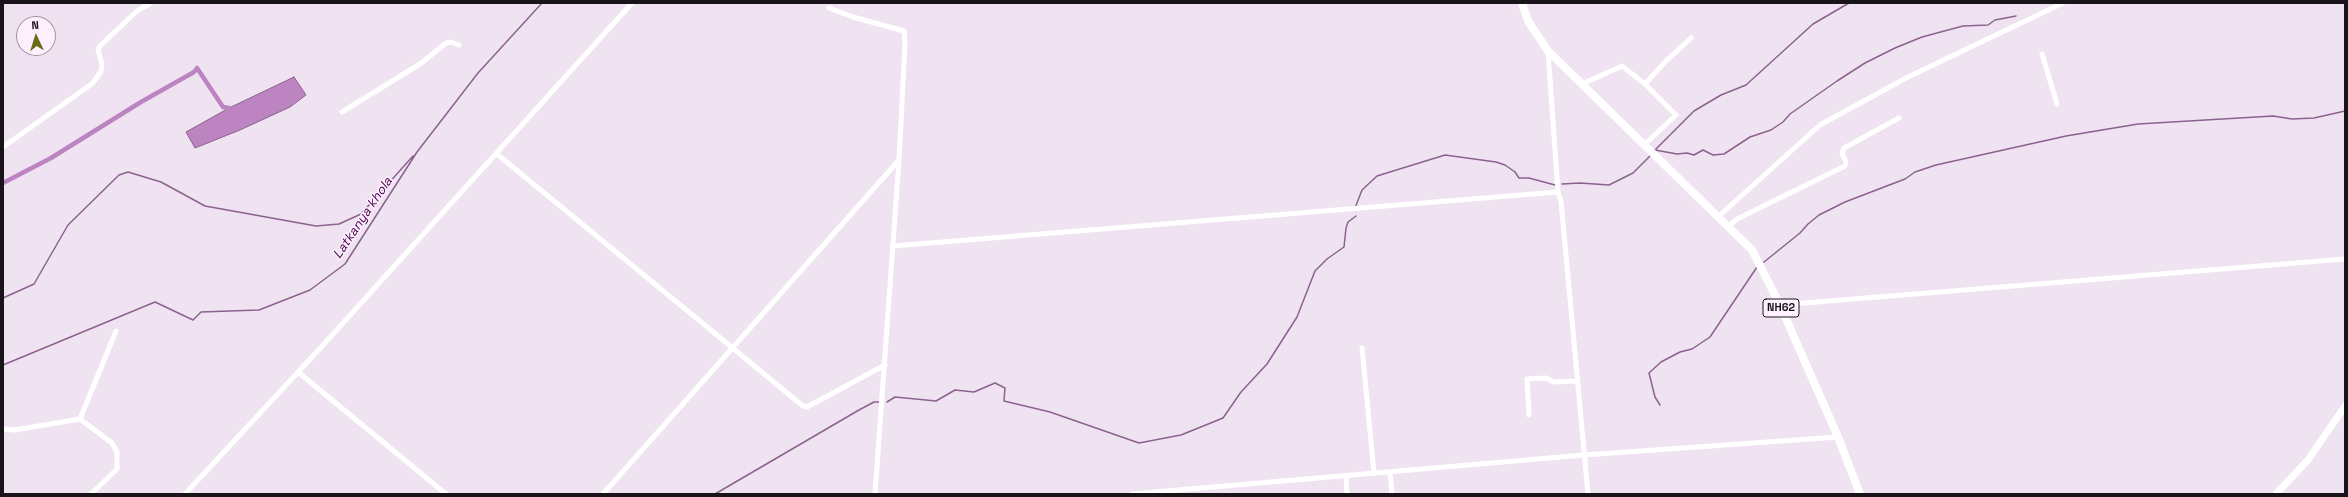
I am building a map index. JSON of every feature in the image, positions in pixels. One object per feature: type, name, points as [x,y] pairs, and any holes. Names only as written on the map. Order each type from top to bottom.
[{"type":"main road","name":"NH62","points":[[1522,3],[1528,21],[1548,51],[1719,216],[1752,250],[1780,305],[1838,437],[1860,494]]},
{"type":"street","points":[[3,147],[93,83],[101,71],[102,64],[98,50],[100,46],[137,11],[151,3]]},
{"type":"street","points":[[186,494],[497,154],[632,3]]},
{"type":"street","points":[[1719,216],[1820,125],[1926,68],[2063,3]]},
{"type":"street","points":[[830,8],[853,18],[904,32],[905,44],[899,160],[875,494]]},
{"type":"street","points":[[1645,84],[1665,62],[1691,38]]},
{"type":"street","points":[[342,112],[420,64],[446,43],[451,42],[459,44]]},
{"type":"street","points":[[1548,51],[1558,192],[1561,201],[1576,381],[1588,494]]},
{"type":"street","points":[[2042,54],[2057,104]]},
{"type":"street","points":[[1582,84],[1622,66],[1645,84],[1676,115],[1649,150]]},
{"type":"street","points":[[1729,226],[1737,219],[1844,166],[1846,162],[1842,153],[1844,148],[1899,118]]},
{"type":"street","points":[[497,154],[807,408],[885,365]]},
{"type":"street","points":[[603,494],[731,347],[899,160]]},
{"type":"street","points":[[893,246],[1558,192]]},
{"type":"street","points":[[1780,305],[2345,259]]},
{"type":"street","points":[[80,419],[116,331]]},
{"type":"street","points":[[1362,348],[1374,473]]},
{"type":"street","points":[[298,372],[446,494]]},
{"type":"street","points":[[1529,415],[1527,379],[1546,378],[1554,382],[1576,381]]},
{"type":"street","points":[[2276,494],[2308,460],[2345,406]]},
{"type":"street","points":[[3,429],[15,430],[80,419],[112,443],[117,452],[117,469],[91,494]]},
{"type":"street","points":[[1132,494],[1584,455],[1838,437]]},
{"type":"street","points":[[1390,472],[1392,494]]},
{"type":"street","points":[[1346,476],[1347,494]]},
{"type":"shaded area","points":[[294,77],[306,95],[290,107],[240,130],[195,148],[186,132],[229,108]]},
{"type":"waterway","name":"Latkanya khola","points":[[3,365],[155,302],[193,320],[201,312],[259,310],[310,290],[345,264],[417,152],[478,73],[542,3]]},
{"type":"waterway","points":[[1656,149],[1694,111],[1721,95],[1746,85],[1813,24],[1849,3]]},
{"type":"waterway","points":[[1655,150],[1694,155],[1703,150],[1713,155],[1724,154],[1750,137],[1771,130],[1783,122],[1790,114],[1837,81],[1865,63],[1895,48],[1922,37],[1963,26],[1988,25],[1995,20],[2016,16]]},
{"type":"waterway","points":[[3,183],[51,158],[141,102],[194,72],[197,68],[223,107],[229,108]]},
{"type":"waterway","points":[[1764,262],[1800,233],[1819,215],[1845,202],[1905,179],[1915,172],[1936,165],[2066,136],[2138,124],[2273,116],[2292,119],[2314,118],[2345,111]]},
{"type":"waterway","points":[[1355,208],[1362,190],[1377,176],[1445,155],[1496,162],[1505,165],[1515,172],[1519,178],[1529,178],[1555,185]]},
{"type":"waterway","points":[[1562,184],[1580,183],[1609,185],[1633,173],[1651,155]]},
{"type":"waterway","points":[[3,298],[34,284],[68,225],[119,175],[128,172],[161,182],[205,206],[316,226],[339,224],[361,214],[413,156]]},
{"type":"waterway","points":[[887,402],[895,397],[936,401],[955,390],[974,392],[995,383],[1005,388],[1004,401],[1050,412],[1139,443],[1181,435],[1223,418],[1241,392],[1267,364],[1297,317],[1315,271],[1327,259],[1344,247],[1348,222],[1356,216]]},
{"type":"waterway","points":[[1660,405],[1655,397],[1649,373],[1661,362],[1680,352],[1692,349],[1710,337],[1757,267]]},
{"type":"waterway","points":[[715,494],[859,410],[874,402],[881,402]]}]
